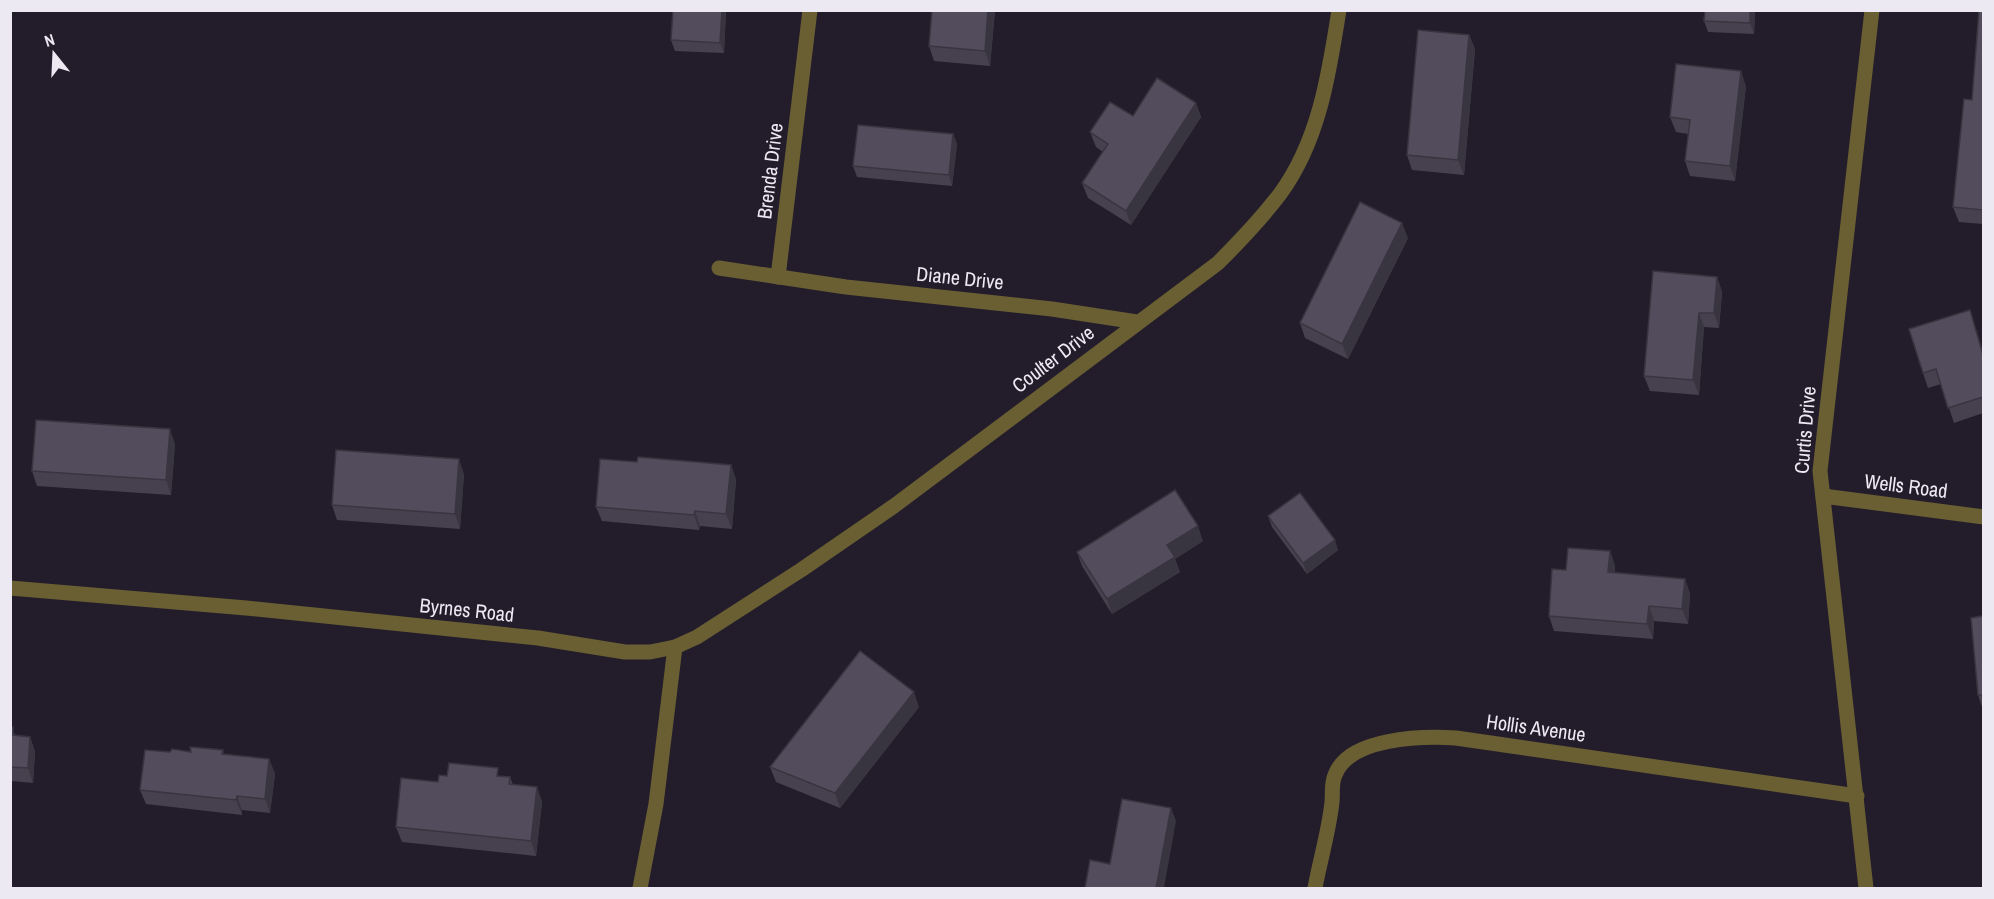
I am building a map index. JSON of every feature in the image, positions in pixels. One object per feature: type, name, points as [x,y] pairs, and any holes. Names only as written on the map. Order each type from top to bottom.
[{"type":"street","name":"Brenda Drive","points":[[778,277],[810,10]]},
{"type":"street","name":"Coulter Drive","points":[[675,647],[697,637],[894,506],[1218,263],[1250,230],[1281,192],[1302,156],[1318,117],[1329,75],[1339,10]]},
{"type":"street","name":"Curtis Drive","points":[[1866,888],[1820,471],[1872,10]]},
{"type":"street","points":[[719,268],[778,277]]},
{"type":"street","name":"Diane Drive","points":[[778,277],[846,287],[1052,309],[1137,322]]},
{"type":"street","name":"Wells Road","points":[[1823,496],[1983,517]]},
{"type":"street","name":"Byrnes Road","points":[[10,588],[257,609],[538,638],[625,652],[650,652],[675,647]]},
{"type":"street","points":[[640,888],[656,804],[675,647]]},
{"type":"street","name":"Hollis Avenue","points":[[1315,888],[1332,802],[1332,785],[1335,774],[1351,755],[1399,740],[1428,736],[1456,738],[1857,796]]},
{"type":"building","points":[[673,10],[722,10],[720,43],[671,40]]},
{"type":"building","points":[[932,10],[988,10],[985,51],[929,46]]},
{"type":"building","points":[[1705,10],[1750,10],[1750,23],[1704,21]]},
{"type":"building","points":[[1979,10],[1983,10],[1983,210],[1953,207],[1964,99],[1972,100]]},
{"type":"building","points":[[1418,30],[1469,35],[1458,160],[1407,155]]},
{"type":"building","points":[[1676,64],[1741,71],[1730,166],[1685,161],[1690,120],[1670,117]]},
{"type":"building","points":[[1157,78],[1196,103],[1126,211],[1082,183],[1108,144],[1090,132],[1110,102],[1133,116]]},
{"type":"building","points":[[858,125],[953,134],[949,175],[853,166]]},
{"type":"building","points":[[1360,202],[1402,223],[1342,344],[1300,323]]},
{"type":"building","points":[[1653,271],[1717,277],[1714,313],[1699,313],[1693,380],[1644,376]]},
{"type":"building","points":[[1970,310],[1983,355],[1983,397],[1948,408],[1936,369],[1923,373],[1909,329]]},
{"type":"building","points":[[36,420],[170,429],[166,480],[32,471]]},
{"type":"building","points":[[336,450],[459,459],[455,514],[332,505]]},
{"type":"building","points":[[638,457],[731,465],[726,514],[695,511],[694,515],[596,507],[600,459],[637,462]]},
{"type":"building","points":[[1175,490],[1198,526],[1167,545],[1175,557],[1107,599],[1077,552]]},
{"type":"building","points":[[1300,493],[1335,540],[1303,563],[1268,516]]},
{"type":"building","points":[[1568,548],[1610,551],[1608,572],[1685,579],[1682,609],[1649,606],[1647,624],[1549,616],[1552,569],[1566,570]]},
{"type":"building","points":[[1983,616],[1983,695],[1978,695],[1971,618]]},
{"type":"building","points":[[860,651],[914,692],[835,793],[770,767]]},
{"type":"building","points":[[10,727],[13,727],[13,735],[30,737],[28,768],[10,767]]},
{"type":"building","points":[[190,747],[223,750],[222,754],[269,759],[265,799],[237,796],[236,800],[140,790],[145,750],[170,752],[172,749],[191,752]]},
{"type":"building","points":[[449,763],[498,768],[497,776],[510,777],[509,784],[537,787],[531,841],[396,827],[401,778],[438,782],[439,775],[447,776]]},
{"type":"building","points":[[1122,799],[1171,808],[1156,888],[1085,888],[1090,860],[1110,864]]}]
